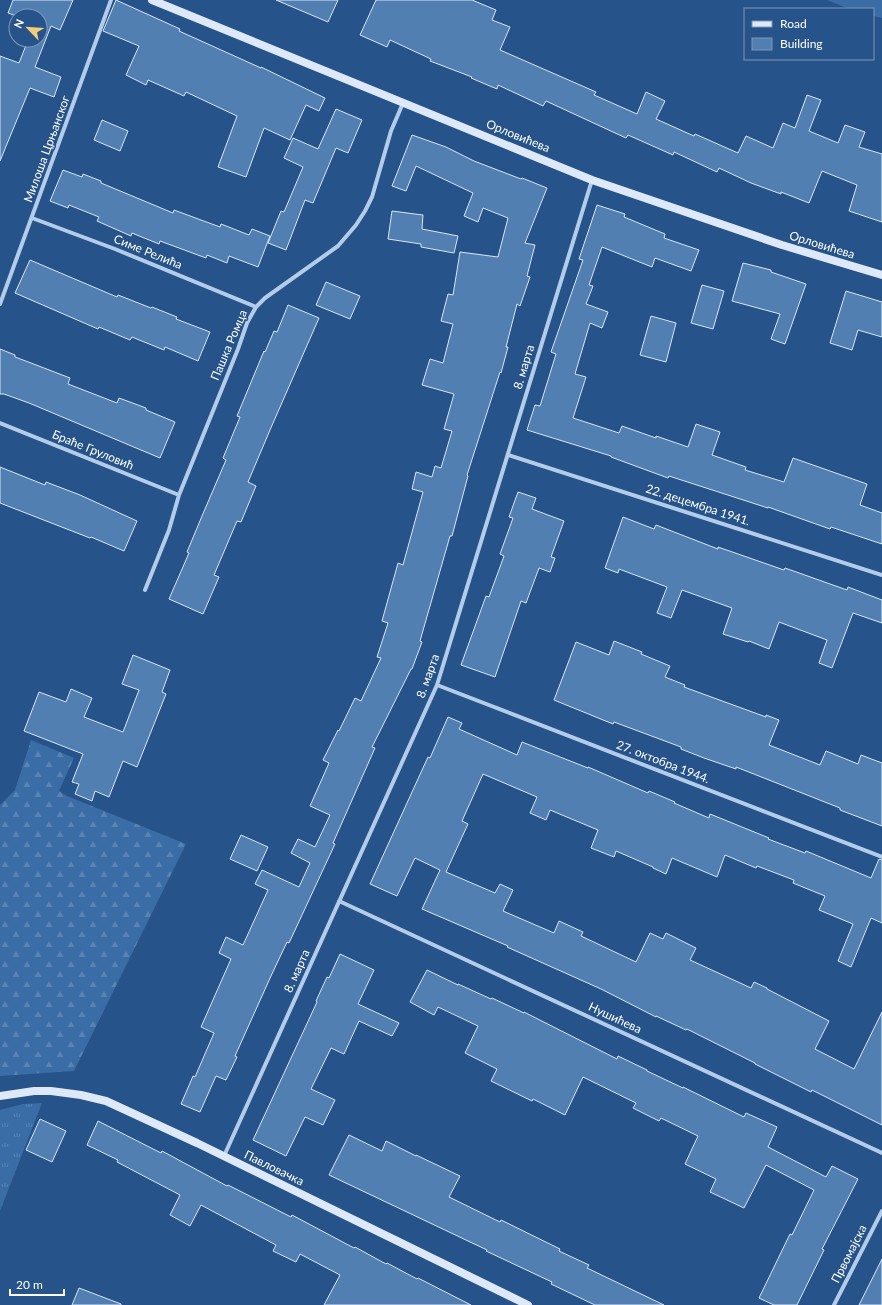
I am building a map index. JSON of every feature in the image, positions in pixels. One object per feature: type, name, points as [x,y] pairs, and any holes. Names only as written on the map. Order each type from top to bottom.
[{"type":"street","name":"Милоша Црњанског","points":[[0,304],[112,0]]},
{"type":"street","name":"Орловићева","points":[[152,0],[592,180],[775,243],[882,275]]},
{"type":"street","name":"Пашка Ромца","points":[[145,590],[169,530],[179,495],[247,323],[256,307],[265,298],[338,246],[356,225],[372,196],[392,131],[403,103]]},
{"type":"street","name":"8. марта","points":[[224,1157],[437,685],[592,180]]},
{"type":"street","name":"Симе Релића","points":[[32,218],[115,249],[256,307]]},
{"type":"street","name":"Браће Груловић","points":[[0,423],[179,495]]},
{"type":"street","name":"22. децембра 1941.","points":[[508,455],[882,575]]},
{"type":"street","name":"27. октобра 1944.","points":[[437,685],[882,857]]},
{"type":"street","name":"Нушићева","points":[[339,901],[882,1153]]},
{"type":"street","name":"Павловачка","points":[[0,1096],[34,1091],[51,1091],[94,1097],[106,1101],[126,1109],[528,1305]]},
{"type":"street","name":"Првомајска","points":[[834,1305],[882,1211]]},
{"type":"green space","points":[[827,0],[882,0],[882,18],[874,16],[874,8],[847,8]]},
{"type":"green space","points":[[31,740],[74,758],[59,791],[67,796],[186,844],[74,1071],[0,1076],[0,805],[15,790]]},
{"type":"green space","points":[[42,1103],[0,1211],[0,1110],[23,1104]]},
{"type":"building","points":[[13,0],[73,0],[60,30],[51,26],[48,34],[48,8],[10,8]]},
{"type":"building","points":[[116,0],[180,29],[179,31],[261,67],[325,98],[319,111],[306,105],[290,140],[264,128],[246,177],[218,167],[237,116],[186,92],[184,96],[148,80],[146,85],[126,75],[139,46],[103,31]]},
{"type":"building","points":[[276,0],[338,0],[328,22]]},
{"type":"building","points":[[376,0],[472,0],[496,10],[492,20],[510,27],[500,50],[596,92],[594,95],[637,114],[646,92],[665,101],[656,119],[738,153],[746,136],[773,148],[783,123],[795,128],[807,95],[821,100],[809,131],[838,143],[845,125],[865,132],[859,147],[882,154],[882,222],[849,211],[857,185],[822,171],[809,203],[781,192],[781,194],[751,183],[719,168],[717,172],[674,152],[673,155],[628,135],[626,138],[546,101],[543,106],[498,85],[497,89],[471,78],[472,77],[430,61],[431,59],[390,40],[387,47],[360,35]]},
{"type":"building","points":[[25,48],[42,48],[35,67],[61,77],[54,97],[30,88],[0,161],[0,56],[19,63]]},
{"type":"building","points":[[336,109],[362,120],[348,153],[336,148],[313,203],[305,200],[286,250],[268,243],[281,211],[284,212],[303,167],[284,158],[293,138],[318,149]]},
{"type":"building","points":[[102,120],[128,131],[120,151],[94,140]]},
{"type":"building","points":[[412,135],[446,147],[474,161],[547,188],[525,243],[535,245],[527,276],[530,277],[520,306],[517,304],[501,373],[500,372],[467,475],[468,476],[452,536],[450,536],[420,641],[422,642],[412,669],[372,747],[375,748],[333,843],[335,844],[289,943],[287,942],[271,976],[235,1056],[237,1057],[226,1080],[216,1076],[200,1112],[181,1104],[193,1076],[195,1077],[214,1033],[201,1027],[231,959],[219,953],[226,937],[243,945],[268,890],[255,884],[262,870],[299,887],[310,863],[291,853],[298,839],[315,847],[330,815],[310,806],[329,763],[323,760],[355,698],[361,701],[381,658],[377,657],[388,623],[382,621],[398,563],[403,565],[423,492],[412,489],[416,472],[432,477],[435,466],[441,468],[452,431],[444,429],[454,394],[422,385],[430,359],[443,363],[453,324],[441,321],[448,294],[453,295],[460,252],[498,257],[508,218],[483,208],[478,222],[464,216],[473,193],[416,166],[406,191],[392,186]]},
{"type":"building","points":[[63,170],[82,177],[83,174],[101,181],[101,183],[173,213],[174,210],[220,227],[221,224],[249,235],[252,229],[270,236],[258,267],[229,256],[227,263],[207,255],[206,258],[160,241],[159,244],[132,233],[131,236],[97,221],[99,217],[69,205],[68,208],[50,201]]},
{"type":"building","points":[[597,205],[625,214],[624,217],[665,234],[664,238],[699,250],[691,271],[655,258],[652,267],[602,247],[589,285],[593,286],[586,304],[608,312],[602,328],[590,323],[575,374],[586,377],[573,418],[619,433],[622,426],[688,447],[696,424],[720,432],[712,455],[746,467],[745,470],[784,482],[793,458],[867,484],[860,505],[882,513],[882,544],[831,527],[830,529],[768,507],[669,476],[668,478],[611,456],[527,430],[535,405],[540,406],[556,354],[551,352],[583,260],[579,259]]},
{"type":"building","points":[[392,211],[423,215],[422,229],[458,236],[454,253],[421,247],[421,244],[388,239]]},
{"type":"building","points":[[30,260],[117,297],[118,295],[151,308],[152,307],[177,317],[176,319],[210,332],[198,361],[165,347],[164,350],[132,337],[130,340],[99,327],[98,329],[15,293]]},
{"type":"building","points":[[743,263],[771,270],[771,272],[806,284],[785,344],[771,339],[780,314],[732,301]]},
{"type":"building","points":[[326,282],[360,296],[350,319],[316,305]]},
{"type":"building","points":[[702,285],[724,291],[713,329],[691,323]]},
{"type":"building","points":[[846,291],[882,302],[882,337],[858,330],[852,350],[830,343]]},
{"type":"building","points":[[288,305],[319,318],[248,482],[256,486],[241,522],[237,521],[214,575],[219,577],[203,614],[169,599],[226,460],[223,458],[240,417],[237,416],[264,351],[265,352],[274,331],[277,332]]},
{"type":"building","points":[[651,316],[676,323],[666,362],[640,355]]},
{"type":"building","points":[[0,349],[15,355],[15,357],[70,378],[68,384],[117,403],[119,398],[146,408],[146,410],[175,422],[160,458],[29,403],[0,394]]},
{"type":"building","points":[[0,467],[45,485],[46,482],[80,495],[137,521],[124,551],[0,503]]},
{"type":"building","points":[[518,492],[536,498],[532,509],[564,521],[551,557],[555,558],[550,572],[539,568],[526,603],[521,601],[495,677],[461,665],[486,596],[489,597],[504,556],[500,554],[513,518],[509,517]]},
{"type":"building","points":[[623,517],[654,529],[656,525],[718,549],[718,547],[784,570],[785,568],[847,590],[848,587],[882,600],[882,623],[853,613],[832,668],[819,663],[827,640],[779,622],[769,649],[749,641],[748,642],[723,634],[732,608],[682,590],[671,618],[657,613],[667,587],[619,569],[618,573],[605,568]]},
{"type":"building","points":[[614,641],[642,652],[641,654],[670,666],[665,677],[685,685],[684,687],[766,717],[766,715],[779,720],[769,745],[820,765],[826,751],[858,764],[861,755],[882,763],[882,826],[736,767],[736,769],[704,758],[681,749],[681,747],[614,722],[613,724],[554,700],[576,642],[609,655]]},
{"type":"building","points":[[133,655],[170,670],[162,692],[166,694],[137,767],[123,761],[109,797],[95,791],[92,801],[75,794],[79,784],[72,782],[83,754],[24,731],[39,692],[66,702],[71,689],[92,698],[84,717],[123,732],[139,690],[122,684]]},
{"type":"building","points":[[448,717],[462,723],[459,729],[517,755],[522,742],[588,767],[648,793],[649,791],[709,818],[710,814],[769,838],[768,839],[805,853],[806,851],[871,878],[879,859],[882,860],[882,923],[871,918],[851,967],[838,961],[853,924],[819,910],[825,896],[793,883],[794,880],[757,866],[756,868],[725,855],[717,877],[672,858],[666,874],[616,851],[614,857],[591,848],[598,830],[550,810],[546,820],[530,813],[537,797],[483,774],[462,821],[468,824],[446,872],[495,893],[500,884],[513,890],[503,911],[554,933],[559,921],[583,932],[581,936],[636,962],[650,933],[663,939],[666,933],[696,948],[690,960],[751,988],[754,982],[829,1021],[815,1049],[854,1069],[882,1012],[882,1125],[812,1090],[811,1092],[687,1029],[686,1030],[656,1017],[601,989],[507,947],[508,946],[422,909],[440,870],[415,858],[397,896],[370,884]]},
{"type":"building","points":[[241,835],[268,847],[257,871],[230,859]]},
{"type":"building","points":[[340,954],[374,970],[358,1004],[399,1023],[392,1036],[359,1021],[344,1054],[331,1048],[311,1089],[335,1100],[323,1125],[305,1117],[286,1156],[253,1140],[317,1002],[316,1001],[327,977],[329,978]]},
{"type":"building","points":[[427,970],[458,985],[524,1012],[617,1059],[618,1056],[744,1117],[746,1113],[777,1127],[768,1147],[826,1177],[832,1166],[858,1179],[822,1249],[824,1250],[797,1305],[774,1305],[759,1298],[790,1234],[792,1235],[814,1190],[766,1165],[744,1208],[710,1192],[716,1179],[685,1164],[698,1136],[661,1118],[659,1121],[633,1108],[636,1103],[583,1077],[565,1115],[491,1081],[497,1069],[465,1053],[478,1026],[438,1007],[434,1015],[410,1002]]},
{"type":"building","points":[[40,1119],[66,1131],[52,1162],[26,1150]]},
{"type":"building","points":[[98,1121],[161,1153],[162,1151],[227,1186],[228,1185],[291,1217],[292,1215],[354,1248],[355,1247],[386,1264],[387,1263],[471,1305],[324,1305],[340,1275],[300,1254],[296,1262],[273,1251],[276,1245],[201,1205],[190,1226],[170,1215],[180,1195],[117,1162],[118,1160],[87,1145]]},
{"type":"building","points":[[349,1135],[382,1151],[386,1141],[460,1176],[449,1197],[500,1222],[501,1220],[560,1249],[559,1251],[589,1265],[587,1268],[664,1305],[595,1305],[551,1284],[552,1282],[486,1251],[487,1250],[329,1175]]},
{"type":"building","points":[[882,1259],[882,1305],[859,1305]]},
{"type":"building","points":[[79,1288],[121,1304],[121,1305],[72,1305]]}]
